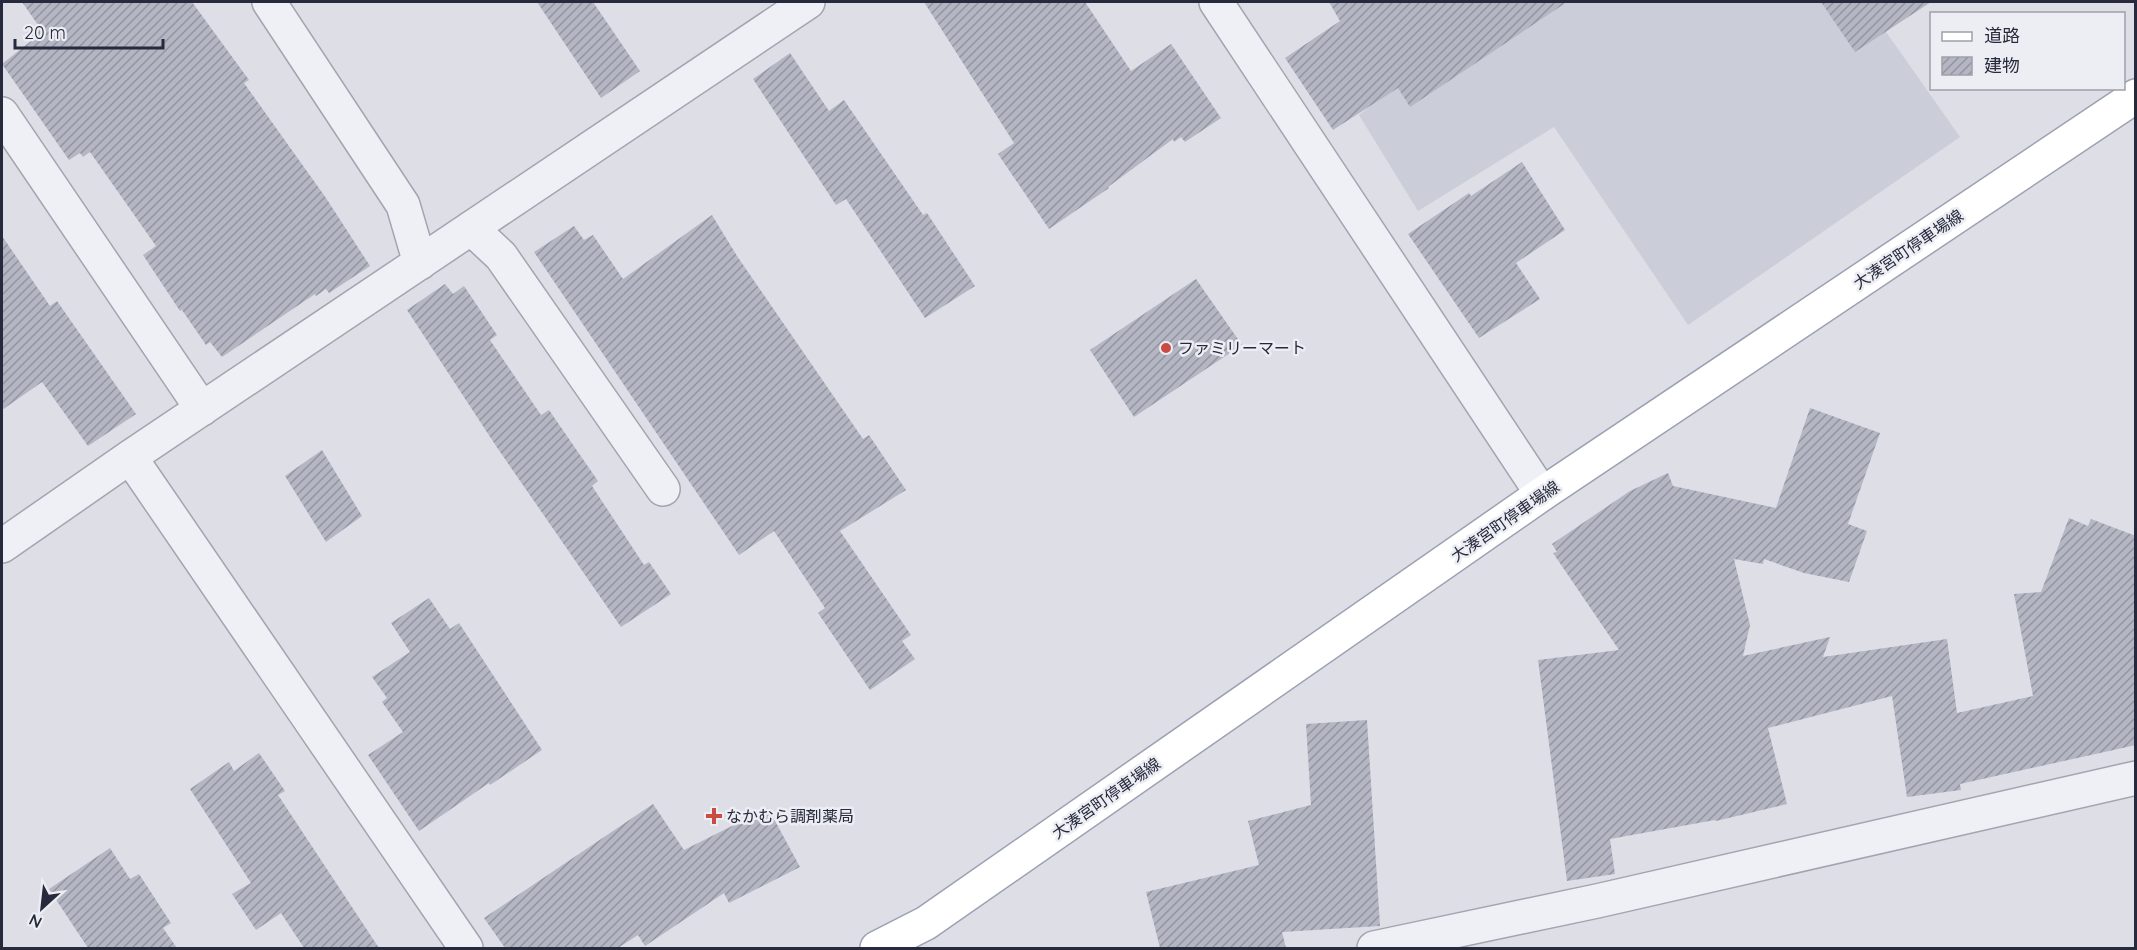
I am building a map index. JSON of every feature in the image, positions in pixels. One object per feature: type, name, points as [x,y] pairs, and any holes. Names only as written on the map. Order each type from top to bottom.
[{"type":"main road","name":"大湊宮町停車場線","points":[[877,948],[926,923],[1542,495],[2136,96]]},
{"type":"street","points":[[269,2],[403,205],[420,263]]},
{"type":"street","points":[[2,546],[130,457],[808,2]]},
{"type":"street","points":[[1216,2],[1542,495]]},
{"type":"street","points":[[2,114],[202,409]]},
{"type":"street","points":[[471,228],[501,256],[663,489]]},
{"type":"street","points":[[130,457],[466,948]]},
{"type":"street","points":[[1374,948],[1597,901],[2136,778]]},
{"type":"shaded area","points":[[1409,2],[1865,2],[1960,137],[1688,325],[1554,127],[1418,211],[1359,115],[1443,50]]},
{"type":"building","points":[[22,2],[192,2],[249,80],[244,83],[326,198],[370,266],[329,293],[326,289],[316,296],[315,294],[222,357],[210,342],[206,345],[182,310],[180,311],[143,255],[156,246],[90,152],[83,157],[80,153],[69,160],[2,64],[31,41],[26,33],[38,25]]},
{"type":"building","points":[[537,2],[593,2],[640,71],[601,98]]},
{"type":"building","points":[[924,2],[1085,2],[1131,71],[1171,44],[1221,118],[1185,142],[1181,137],[1174,142],[1173,139],[1109,188],[1049,229],[998,154],[1014,143]]},
{"type":"building","points":[[1329,2],[1567,2],[1410,107],[1398,88],[1333,130],[1285,58],[1340,21]]},
{"type":"building","points":[[1821,2],[1931,2],[1855,52]]},
{"type":"building","points":[[790,53],[829,111],[844,100],[923,215],[927,213],[975,286],[925,318],[846,199],[836,205],[753,79]]},
{"type":"building","points":[[1522,162],[1565,230],[1516,263],[1540,299],[1479,338],[1408,234],[1469,193],[1471,196]]},
{"type":"building","points":[[712,215],[737,256],[863,439],[869,435],[906,490],[840,531],[911,635],[902,641],[915,659],[870,690],[818,613],[825,608],[774,531],[739,555],[534,252],[574,226],[584,240],[593,235],[623,279]]},
{"type":"building","points":[[2,236],[50,306],[57,301],[136,414],[88,446],[42,382],[2,410]]},
{"type":"building","name":"ファミリーマート","points":[[1196,279],[1242,345],[1134,417],[1090,350]]},
{"type":"building","points":[[445,284],[453,294],[464,286],[497,335],[490,340],[541,415],[549,410],[598,481],[592,486],[644,565],[649,562],[671,594],[621,627],[496,446],[407,310]]},
{"type":"building","points":[[1810,408],[1880,433],[1848,524],[1867,531],[1849,582],[1804,573],[1764,559],[1763,564],[1734,559],[1750,625],[1743,656],[1830,637],[1823,657],[1947,639],[1957,713],[2033,696],[2014,594],[2041,592],[2069,518],[2088,526],[2091,519],[2136,536],[2136,745],[1960,784],[1961,790],[1907,797],[1892,696],[1768,728],[1787,804],[1716,821],[1610,839],[1615,874],[1567,881],[1538,660],[1619,650],[1553,553],[1557,552],[1552,544],[1630,491],[1668,473],[1673,486],[1776,508]]},
{"type":"building","points":[[322,450],[362,516],[326,542],[285,476]]},
{"type":"building","points":[[429,598],[450,629],[459,623],[542,750],[419,831],[368,755],[403,732],[382,702],[387,698],[372,677],[410,652],[391,623]]},
{"type":"building","points":[[1367,720],[1380,926],[1282,932],[1286,948],[1160,948],[1146,892],[1259,865],[1248,821],[1311,805],[1306,724]]},
{"type":"building","points":[[259,753],[285,791],[278,795],[379,948],[304,948],[281,913],[256,930],[232,894],[251,883],[190,789],[229,762],[234,771]]},
{"type":"building","points":[[653,804],[684,850],[768,808],[800,867],[729,903],[724,893],[645,946],[638,935],[618,948],[505,948],[484,918]]},
{"type":"building","points":[[110,848],[130,879],[139,874],[171,923],[163,928],[177,948],[88,948],[49,889]]},
{"type":"place","name":"ファミリーマート","points":[[1166,348]]},
{"type":"place","name":"なかむら調剤薬局","points":[[714,816]]}]
